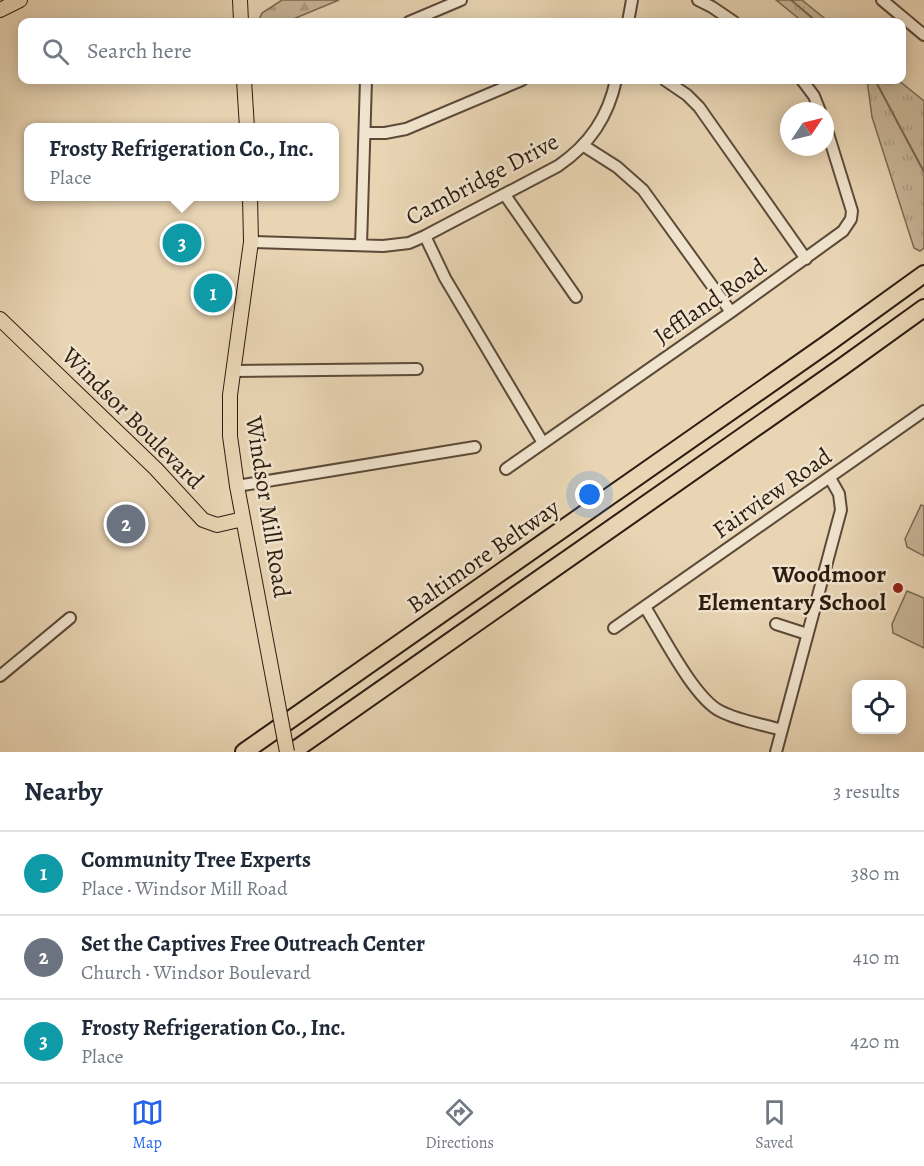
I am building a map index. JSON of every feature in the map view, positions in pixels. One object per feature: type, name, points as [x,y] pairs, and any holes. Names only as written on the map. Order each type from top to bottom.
[{"type":"highway","name":"Baltimore Beltway","points":[[244,752],[808,358],[924,274]]},
{"type":"highway","points":[[292,752],[924,308]]},
{"type":"main road","points":[[0,10],[21,0]]},
{"type":"main road","points":[[240,0],[241,18]]},
{"type":"main road","points":[[244,84],[247,123]]},
{"type":"main road","name":"Windsor Mill Road","points":[[250,201],[251,242],[229,412],[230,436],[237,486],[287,752]]},
{"type":"main road","name":"Windsor Boulevard","points":[[0,320],[156,469],[203,520],[218,525],[243,519]]},
{"type":"street","points":[[418,18],[461,0]]},
{"type":"street","points":[[629,18],[632,0]]},
{"type":"street","points":[[698,0],[728,18]]},
{"type":"street","points":[[882,0],[904,18]]},
{"type":"street","points":[[906,19],[924,34]]},
{"type":"street","points":[[361,245],[366,84]]},
{"type":"street","points":[[365,133],[385,134],[405,129],[512,84]]},
{"type":"street","name":"Cambridge Drive","points":[[251,242],[397,245],[425,236],[558,166],[584,146],[609,108],[615,84]]},
{"type":"street","points":[[671,84],[687,94],[699,107],[806,259]]},
{"type":"street","points":[[807,84],[816,102]]},
{"type":"street","points":[[584,146],[617,167],[643,190],[731,312]]},
{"type":"street","name":"Jeffland Road","points":[[506,469],[843,231],[851,219],[852,210],[834,153]]},
{"type":"street","points":[[505,195],[576,297]]},
{"type":"street","points":[[425,236],[445,279],[543,443]]},
{"type":"street","points":[[234,371],[417,369]]},
{"type":"street","name":"Fairview Road","points":[[614,628],[924,411]]},
{"type":"street","points":[[237,486],[475,447]]},
{"type":"street","points":[[776,752],[841,510],[839,494],[831,478]]},
{"type":"street","points":[[645,607],[704,699],[731,716],[782,730]]},
{"type":"street","points":[[0,676],[70,618]]},
{"type":"street","points":[[776,624],[807,634]]},
{"type":"green space","points":[[282,0],[339,0],[296,18],[260,18],[262,13]]},
{"type":"green space","points":[[776,0],[802,0],[824,18],[798,18]]},
{"type":"green space","points":[[868,84],[903,84],[924,101],[924,248],[920,251],[914,248],[872,117]]},
{"type":"green space","points":[[921,505],[924,506],[924,556],[907,547],[905,539]]},
{"type":"green space","points":[[907,591],[924,598],[924,648],[893,633],[892,624]]},
{"type":"waterway","points":[[791,0],[812,18]]},
{"type":"waterway","points":[[877,84],[924,172]]},
{"type":"place","name":"Frosty Refrigeration Co., Inc.","points":[[182,243]]},
{"type":"place","name":"Community Tree Experts","points":[[213,293]]},
{"type":"place","name":"Set the Captives Free Outreach Center","points":[[126,524]]},
{"type":"place","name":"Woodmoor Elementary School","points":[[898,588]]}]
